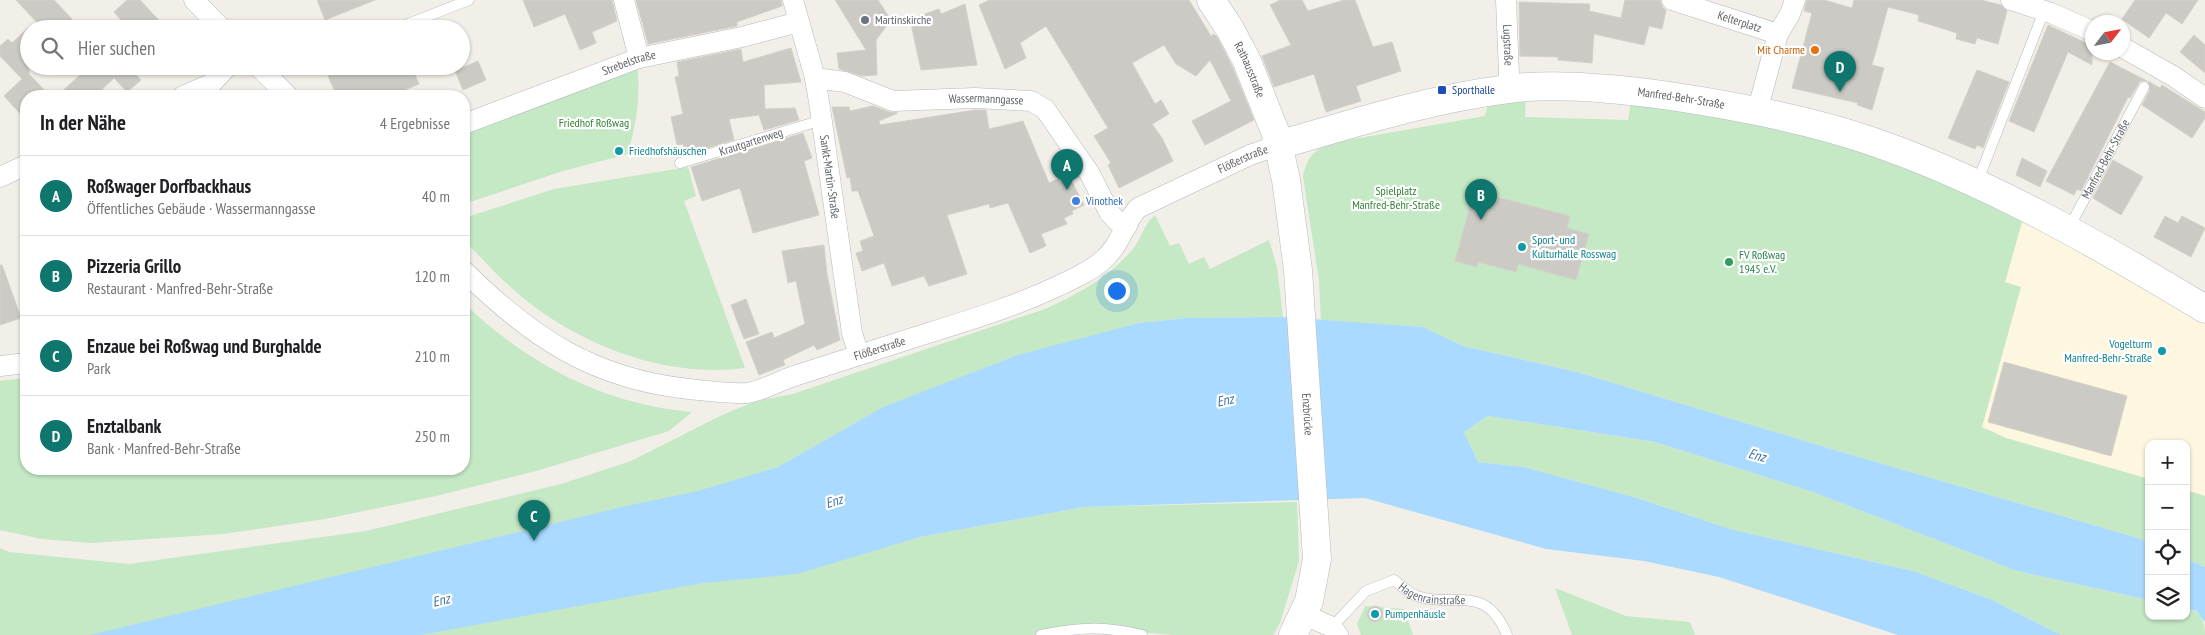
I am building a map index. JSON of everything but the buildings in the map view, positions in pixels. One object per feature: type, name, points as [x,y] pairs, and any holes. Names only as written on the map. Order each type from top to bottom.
[{"type":"street","points":[[194,0],[213,20]]},
{"type":"street","points":[[624,0],[639,58]]},
{"type":"street","name":"Sankt-Martin-Straße","points":[[793,0],[815,78],[852,333],[860,355]]},
{"type":"street","name":"Rathausstraße","points":[[1211,0],[1230,29],[1246,60],[1279,146],[1292,220],[1300,299]]},
{"type":"street","name":"Lugstraße","points":[[1506,0],[1508,89]]},
{"type":"street","name":"Kelterplatz","points":[[1672,0],[1778,34]]},
{"type":"street","name":"Kelterplatz","points":[[1757,112],[1778,34],[1790,14],[1795,0]]},
{"type":"street","points":[[2011,0],[2085,28]]},
{"type":"street","name":"Strebelstraße","points":[[470,122],[639,58],[742,37],[799,22]]},
{"type":"street","points":[[2130,51],[2173,76],[2205,98]]},
{"type":"street","points":[[197,90],[211,84],[220,75]]},
{"type":"street","points":[[273,75],[284,90]]},
{"type":"street","name":"Wassermanngasse","points":[[815,78],[845,82],[893,101],[975,98],[1031,101],[1038,104],[1045,109],[1090,174],[1109,212],[1117,221],[1127,226]]},
{"type":"street","name":"Manfred-Behr-Straße","points":[[1279,146],[1423,103],[1508,89],[1569,88],[1649,93],[1701,100],[1871,141],[1976,184],[2067,231],[2205,309]]},
{"type":"street","name":"Flößerstraße","points":[[470,277],[514,318],[551,343],[612,372],[655,384],[700,390],[748,393],[990,313],[1064,283],[1101,262],[1116,246],[1135,212],[1143,205],[1250,155],[1279,146]]},
{"type":"street","points":[[0,177],[20,169]]},
{"type":"street","name":"Enzbrücke","points":[[1298,625],[1316,572],[1317,532],[1300,299]]},
{"type":"street","points":[[0,366],[20,363]]},
{"type":"street","name":"Hagenrainstraße","points":[[1298,625],[1335,631]]},
{"type":"lane","points":[[417,20],[469,0]]},
{"type":"lane","points":[[1976,184],[2044,11]]},
{"type":"lane","name":"Manfred-Behr-Straße","points":[[2067,231],[2144,87]]},
{"type":"lane","name":"Krautgartenweg","points":[[680,164],[822,120]]},
{"type":"lane","name":"Hagenrainstraße","points":[[1335,631],[1366,592],[1394,580],[1418,596],[1470,600],[1484,604],[1502,625],[1506,635]]},
{"type":"lane","points":[[1041,635],[1087,628],[1106,628],[1142,635]]},
{"type":"shaded area","points":[[2022,222],[2205,323],[2205,496],[2190,491],[2190,440],[2145,440],[2145,478],[2006,438],[1982,427],[2021,287],[2005,283]]},
{"type":"green space","name":"Friedhof Roßwag","points":[[637,65],[637,110],[628,154],[563,171],[470,202],[470,128]]},
{"type":"green space","name":"FV Roßwag 1945 e.V.","points":[[1526,98],[1525,117],[1628,120],[1631,101],[1788,130],[1840,144],[1910,169],[2022,222],[2005,282],[2021,287],[1982,427],[2006,438],[2145,478],[2145,541],[1577,372],[1463,346],[1423,327],[1321,321],[1319,280],[1303,177],[1306,165],[1315,152],[1331,143],[1485,116],[1489,101]]},
{"type":"green space","points":[[688,167],[696,196],[684,201],[745,368],[716,370],[658,364],[602,345],[575,333],[527,301],[470,246],[470,216],[554,189]]},
{"type":"green space","points":[[1155,215],[1170,246],[1179,243],[1189,264],[1204,257],[1210,269],[1269,240],[1277,267],[1283,317],[1186,318],[1139,323],[883,407],[778,467],[723,484],[789,575],[920,537],[1084,507],[1297,502],[1299,561],[1280,623],[1273,635],[1173,635],[1120,630],[1048,635],[0,635],[0,548],[9,552],[129,564],[366,531],[561,484],[631,461],[720,416],[756,401],[793,394],[1045,309],[1081,291],[1113,269],[1132,250],[1148,222]]},
{"type":"green space","points":[[470,308],[514,345],[568,377],[597,390],[628,400],[659,408],[692,412],[669,431],[536,471],[436,496],[325,519],[223,534],[91,543],[42,539],[0,530],[0,381],[20,379],[20,475],[470,475]]},
{"type":"green space","points":[[1488,416],[1655,442],[1810,491],[2017,571],[2145,599],[2145,620],[2190,620],[2190,610],[2201,617],[2205,635],[2061,635],[1990,599],[1913,571],[1730,529],[1637,498],[1524,467],[1478,462],[1464,432]]},
{"type":"green space","points":[[2190,491],[2205,496],[2205,567],[2190,561]]},
{"type":"green space","points":[[1555,588],[1626,616],[1690,622],[1695,635],[1572,635]]},
{"type":"green space","points":[[1365,606],[1404,609],[1413,635],[1361,635],[1357,624]]},
{"type":"water","name":"Enz","points":[[1283,317],[1423,327],[1463,346],[1577,372],[1838,451],[2135,537],[2145,541],[2145,599],[2017,571],[1810,491],[1655,442],[1488,416],[1464,432],[1478,462],[1524,467],[1637,498],[1730,529],[1913,571],[1990,599],[2061,635],[1898,635],[1719,577],[1644,561],[1546,549],[1365,498],[1084,507],[920,537],[797,574],[703,583],[421,635],[90,635],[626,506],[698,491],[778,467],[883,407],[1018,355],[1139,323],[1186,318]]},
{"type":"water","points":[[2190,561],[2205,567],[2205,622],[2196,611],[2190,609]]},
{"type":"place","name":"Martinskirche","points":[[865,20]]},
{"type":"place","name":"Mit Charme","points":[[1815,50]]},
{"type":"place","name":"Sporthalle","points":[[1442,90]]},
{"type":"place","name":"Enztalbank","points":[[1840,92]]},
{"type":"place","name":"Friedhofshäuschen","points":[[619,151]]},
{"type":"place","name":"Roßwager Dorfbackhaus","points":[[1067,190]]},
{"type":"place","name":"Vinothek","points":[[1076,201]]},
{"type":"place","name":"Pizzeria Grillo","points":[[1481,220]]},
{"type":"place","name":"Sport- und Kulturhalle Rosswag","points":[[1522,247]]},
{"type":"place","name":"FV Roßwag 1945 e.V.","points":[[1729,262]]},
{"type":"place","name":"Vogelturm Manfred-Behr-Straße","points":[[2162,351]]},
{"type":"place","name":"Enzaue bei Roßwag und Burghalde","points":[[534,541]]},
{"type":"place","name":"Pumpenhäusle","points":[[1375,614]]},
{"type":"park label","name":"Spielplatz Manfred-Behr-Straße","points":[[1396,198]]}]
